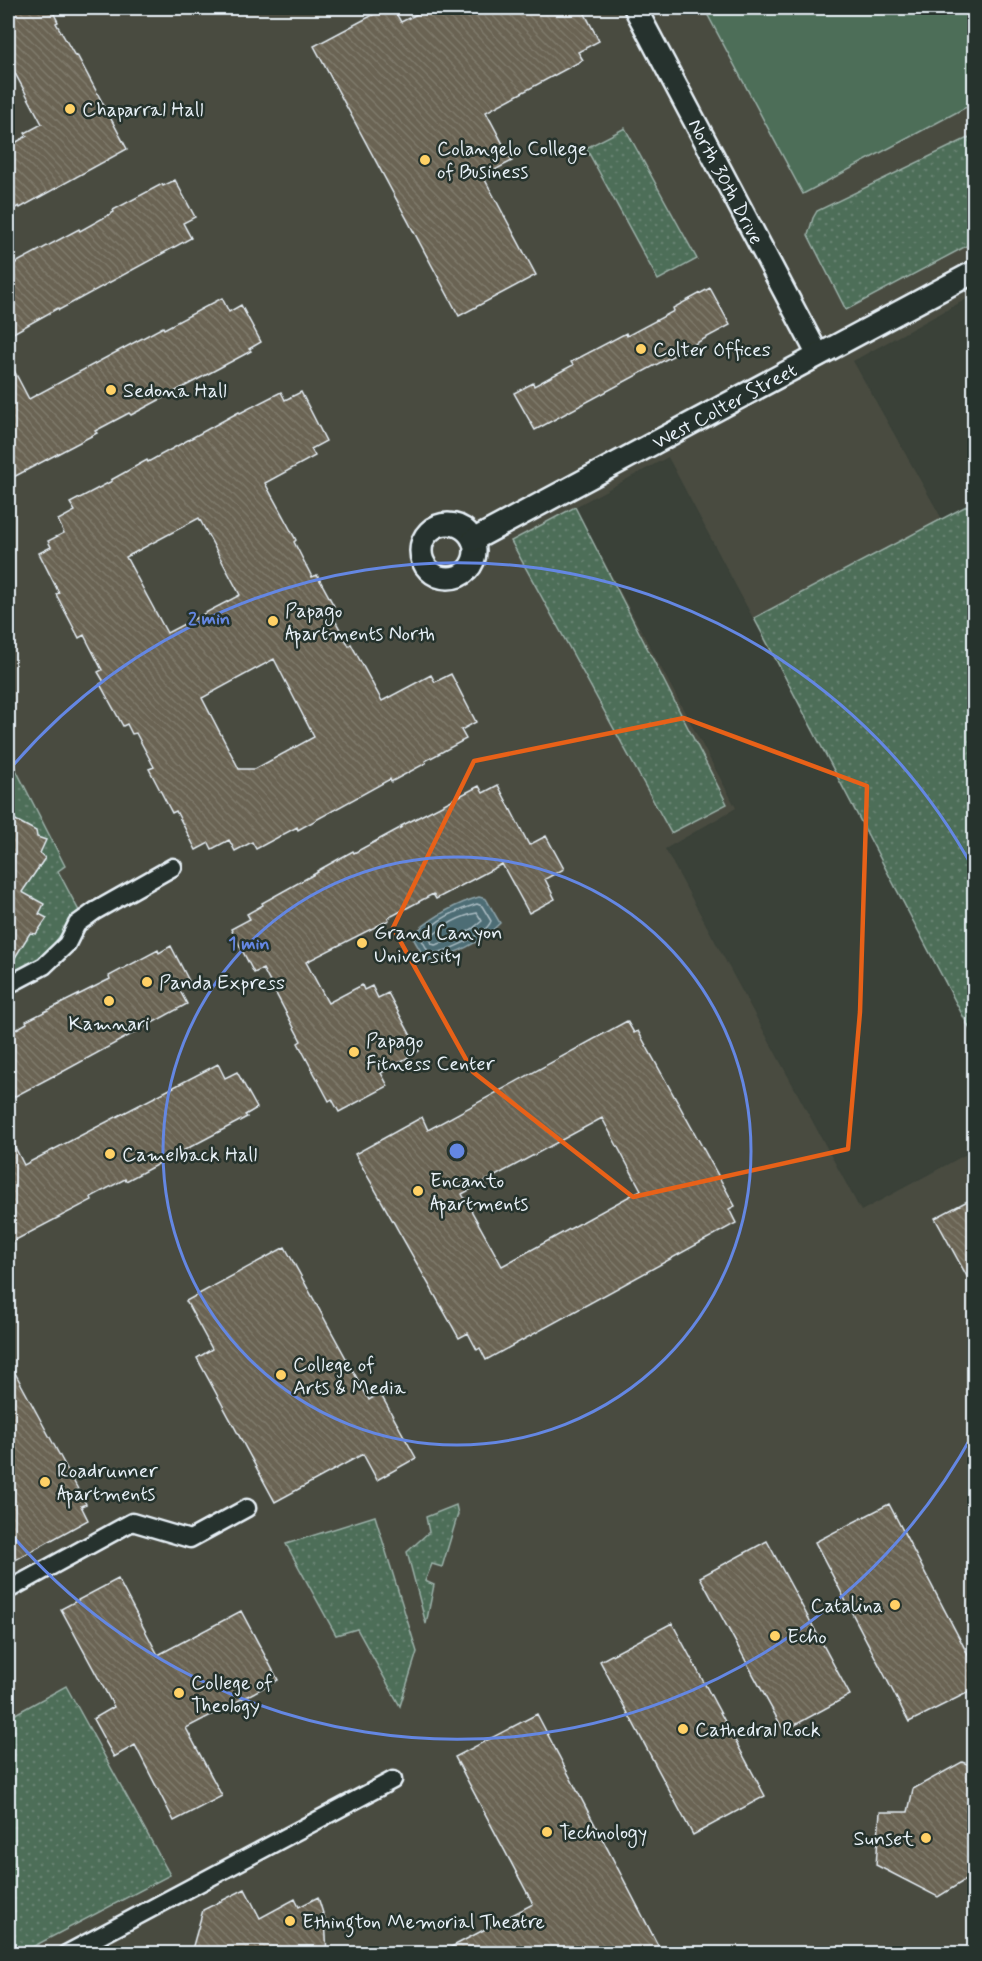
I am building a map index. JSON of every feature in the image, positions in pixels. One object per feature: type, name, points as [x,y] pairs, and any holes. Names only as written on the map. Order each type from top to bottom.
[{"type":"street","name":"North 30th Drive","points":[[635,8],[818,355]]},
{"type":"street","name":"West Colter Street","points":[[473,540],[975,272]]},
{"type":"street","points":[[8,985],[44,966],[67,944],[77,924],[95,911],[173,867]]},
{"type":"street","points":[[8,1590],[132,1522],[190,1539],[247,1508]]},
{"type":"street","points":[[66,1953],[393,1780]]},
{"type":"highlighted area","points":[[684,718],[867,786],[860,1012],[848,1149],[633,1197],[473,1072],[393,928],[474,761]]},
{"type":"shaded area","name":"Grand Canyon University","points":[[8,8],[974,8],[974,295],[853,361],[942,519],[974,502],[974,1037],[668,457],[575,507],[736,808],[665,849],[861,1211],[974,1150],[974,1952],[972,1954],[8,1954]]},
{"type":"green space","points":[[704,8],[974,8],[974,103],[803,194]]},
{"type":"green space","points":[[625,128],[697,259],[658,280],[586,148]]},
{"type":"green space","points":[[974,135],[974,242],[846,310],[808,235],[817,211]]},
{"type":"green space","points":[[974,502],[974,1037],[754,618]]},
{"type":"green space","points":[[575,507],[727,804],[671,833],[511,541]]},
{"type":"green space","points":[[8,754],[65,866],[58,871],[79,911],[43,958],[8,975]]},
{"type":"green space","points":[[456,1505],[458,1514],[442,1567],[432,1564],[425,1581],[434,1585],[426,1624],[407,1552],[429,1532],[426,1517]]},
{"type":"green space","points":[[375,1516],[417,1652],[400,1706],[357,1629],[336,1635],[286,1544]]},
{"type":"green space","points":[[66,1686],[170,1875],[21,1953],[8,1953],[8,1718]]},
{"type":"water","points":[[479,897],[486,899],[500,923],[484,937],[466,947],[427,962],[413,938],[418,933],[417,931],[446,911]]},
{"type":"building","name":"Chaparral Hall","points":[[8,8],[51,8],[58,22],[56,23],[75,56],[77,55],[127,149],[20,208],[19,206],[8,212],[8,147],[27,136],[25,133],[42,124],[8,60]]},
{"type":"building","name":"Colangelo College of Business","points":[[386,8],[393,8],[401,22],[429,8],[582,8],[599,41],[578,52],[583,60],[486,112],[512,161],[483,176],[536,275],[459,316],[314,46]]},
{"type":"building","points":[[175,180],[195,217],[183,223],[191,238],[8,336],[8,267],[79,229],[80,231],[114,212],[113,210],[162,184],[163,186]]},
{"type":"building","name":"Colter Offices","points":[[710,288],[730,325],[535,430],[514,393],[533,383],[534,386],[573,365],[571,362],[674,311],[673,308]]},
{"type":"building","name":"Sedona Hall","points":[[222,298],[229,312],[241,305],[261,342],[249,349],[251,351],[131,415],[129,413],[95,431],[97,433],[8,480],[8,359],[29,399]]},
{"type":"building","name":"Papago Apartments North","points":[[281,392],[285,400],[301,392],[326,441],[311,449],[315,456],[265,483],[296,540],[294,542],[312,577],[317,575],[334,606],[329,609],[382,701],[431,675],[435,682],[451,674],[476,722],[461,730],[466,739],[391,782],[390,779],[298,830],[297,827],[256,849],[252,842],[235,851],[229,840],[212,849],[209,843],[196,850],[176,811],[172,813],[149,769],[154,767],[136,733],[132,734],[127,724],[123,726],[100,684],[104,682],[98,672],[102,670],[84,635],[79,638],[56,594],[59,593],[39,553],[51,547],[48,541],[64,533],[58,520],[75,511],[70,503],[147,460],[148,462]],"holes":[[[199,518],[240,595],[167,633],[126,557]],[[274,659],[314,737],[255,769],[239,769],[202,698]]]},
{"type":"building","points":[[498,785],[529,845],[546,836],[564,869],[545,879],[555,899],[529,913],[502,864],[436,899],[433,894],[388,918],[389,920],[306,962],[328,1003],[362,985],[364,990],[372,986],[378,998],[388,993],[419,1051],[381,1073],[388,1086],[339,1112],[332,1099],[329,1101],[298,1043],[301,1041],[263,969],[254,973],[231,929],[250,919],[247,914],[263,905],[262,903],[353,851],[354,853],[479,786],[483,793]]},
{"type":"building","points":[[8,816],[36,831],[37,837],[46,840],[40,853],[45,858],[22,892],[44,904],[39,914],[47,918],[36,934],[30,933],[8,969]]},
{"type":"building","points":[[171,946],[190,983],[179,989],[187,1004],[8,1100],[8,1034],[27,1023],[26,1021],[110,979],[109,976],[158,950],[159,953]]},
{"type":"building","name":"Encanto Apartments","points":[[627,1021],[634,1033],[638,1031],[735,1206],[729,1209],[736,1223],[486,1360],[480,1348],[477,1350],[468,1333],[459,1338],[355,1154],[422,1117],[428,1130]],"holes":[[[602,1118],[641,1190],[502,1266],[462,1194]]]},
{"type":"building","name":"Camelback Hall","points":[[218,1064],[225,1078],[237,1072],[257,1108],[245,1115],[247,1117],[91,1197],[92,1200],[8,1244],[8,1133],[24,1165]]},
{"type":"building","points":[[975,1197],[975,1291],[935,1218]]},
{"type":"building","name":"College of Arts & Media","points":[[285,1247],[369,1400],[380,1393],[416,1458],[377,1480],[363,1454],[275,1502],[197,1358],[212,1349],[186,1301]]},
{"type":"building","name":"Roadrunner Apartments","points":[[8,1360],[86,1504],[81,1506],[88,1520],[8,1564]]},
{"type":"building","name":"Catalina","points":[[889,1504],[975,1668],[975,1689],[909,1722],[815,1542]]},
{"type":"building","name":"Echo","points":[[767,1541],[850,1695],[784,1731],[700,1577]]},
{"type":"building","name":"College of Theology","points":[[118,1579],[158,1655],[241,1611],[278,1680],[186,1728],[222,1796],[174,1821],[135,1745],[114,1757],[93,1719],[114,1707],[61,1609]]},
{"type":"building","name":"Cathedral Rock","points":[[672,1623],[765,1796],[693,1835],[600,1661]]},
{"type":"building","name":"Technology","points":[[537,1714],[662,1953],[440,1953],[533,1904],[455,1757]]},
{"type":"building","name":"Sunset","points":[[962,1762],[975,1767],[975,1874],[938,1897],[876,1865],[880,1812],[908,1812],[913,1789]]},
{"type":"building","name":"Ethington Memorial Theatre","points":[[245,1889],[260,1918],[295,1899],[299,1907],[318,1897],[325,1920],[327,1953],[191,1953],[203,1910]]},
{"type":"place","name":"Chaparral Hall","points":[[70,109]]},
{"type":"place","name":"Colangelo College of Business","points":[[425,160]]},
{"type":"place","name":"Colter Offices","points":[[641,349]]},
{"type":"place","name":"Sedona Hall","points":[[111,390]]},
{"type":"place","name":"Papago Apartments North","points":[[273,621]]},
{"type":"place","name":"Grand Canyon University","points":[[362,943]]},
{"type":"place","name":"Panda Express","points":[[147,982]]},
{"type":"place","name":"Kamnari","points":[[109,1001]]},
{"type":"place","name":"Papago Fitness Center","points":[[354,1052]]},
{"type":"place","name":"Camelback Hall","points":[[110,1154]]},
{"type":"place","name":"Encanto Apartments","points":[[418,1191]]},
{"type":"place","name":"College of Arts & Media","points":[[281,1375]]},
{"type":"place","name":"Roadrunner Apartments","points":[[45,1482]]},
{"type":"place","name":"Catalina","points":[[895,1605]]},
{"type":"place","name":"Echo","points":[[775,1636]]},
{"type":"place","name":"College of Theology","points":[[179,1693]]},
{"type":"place","name":"Cathedral Rock","points":[[683,1729]]},
{"type":"place","name":"Technology","points":[[547,1832]]},
{"type":"place","name":"Sunset","points":[[926,1838]]},
{"type":"place","name":"Ethington Memorial Theatre","points":[[290,1921]]}]
